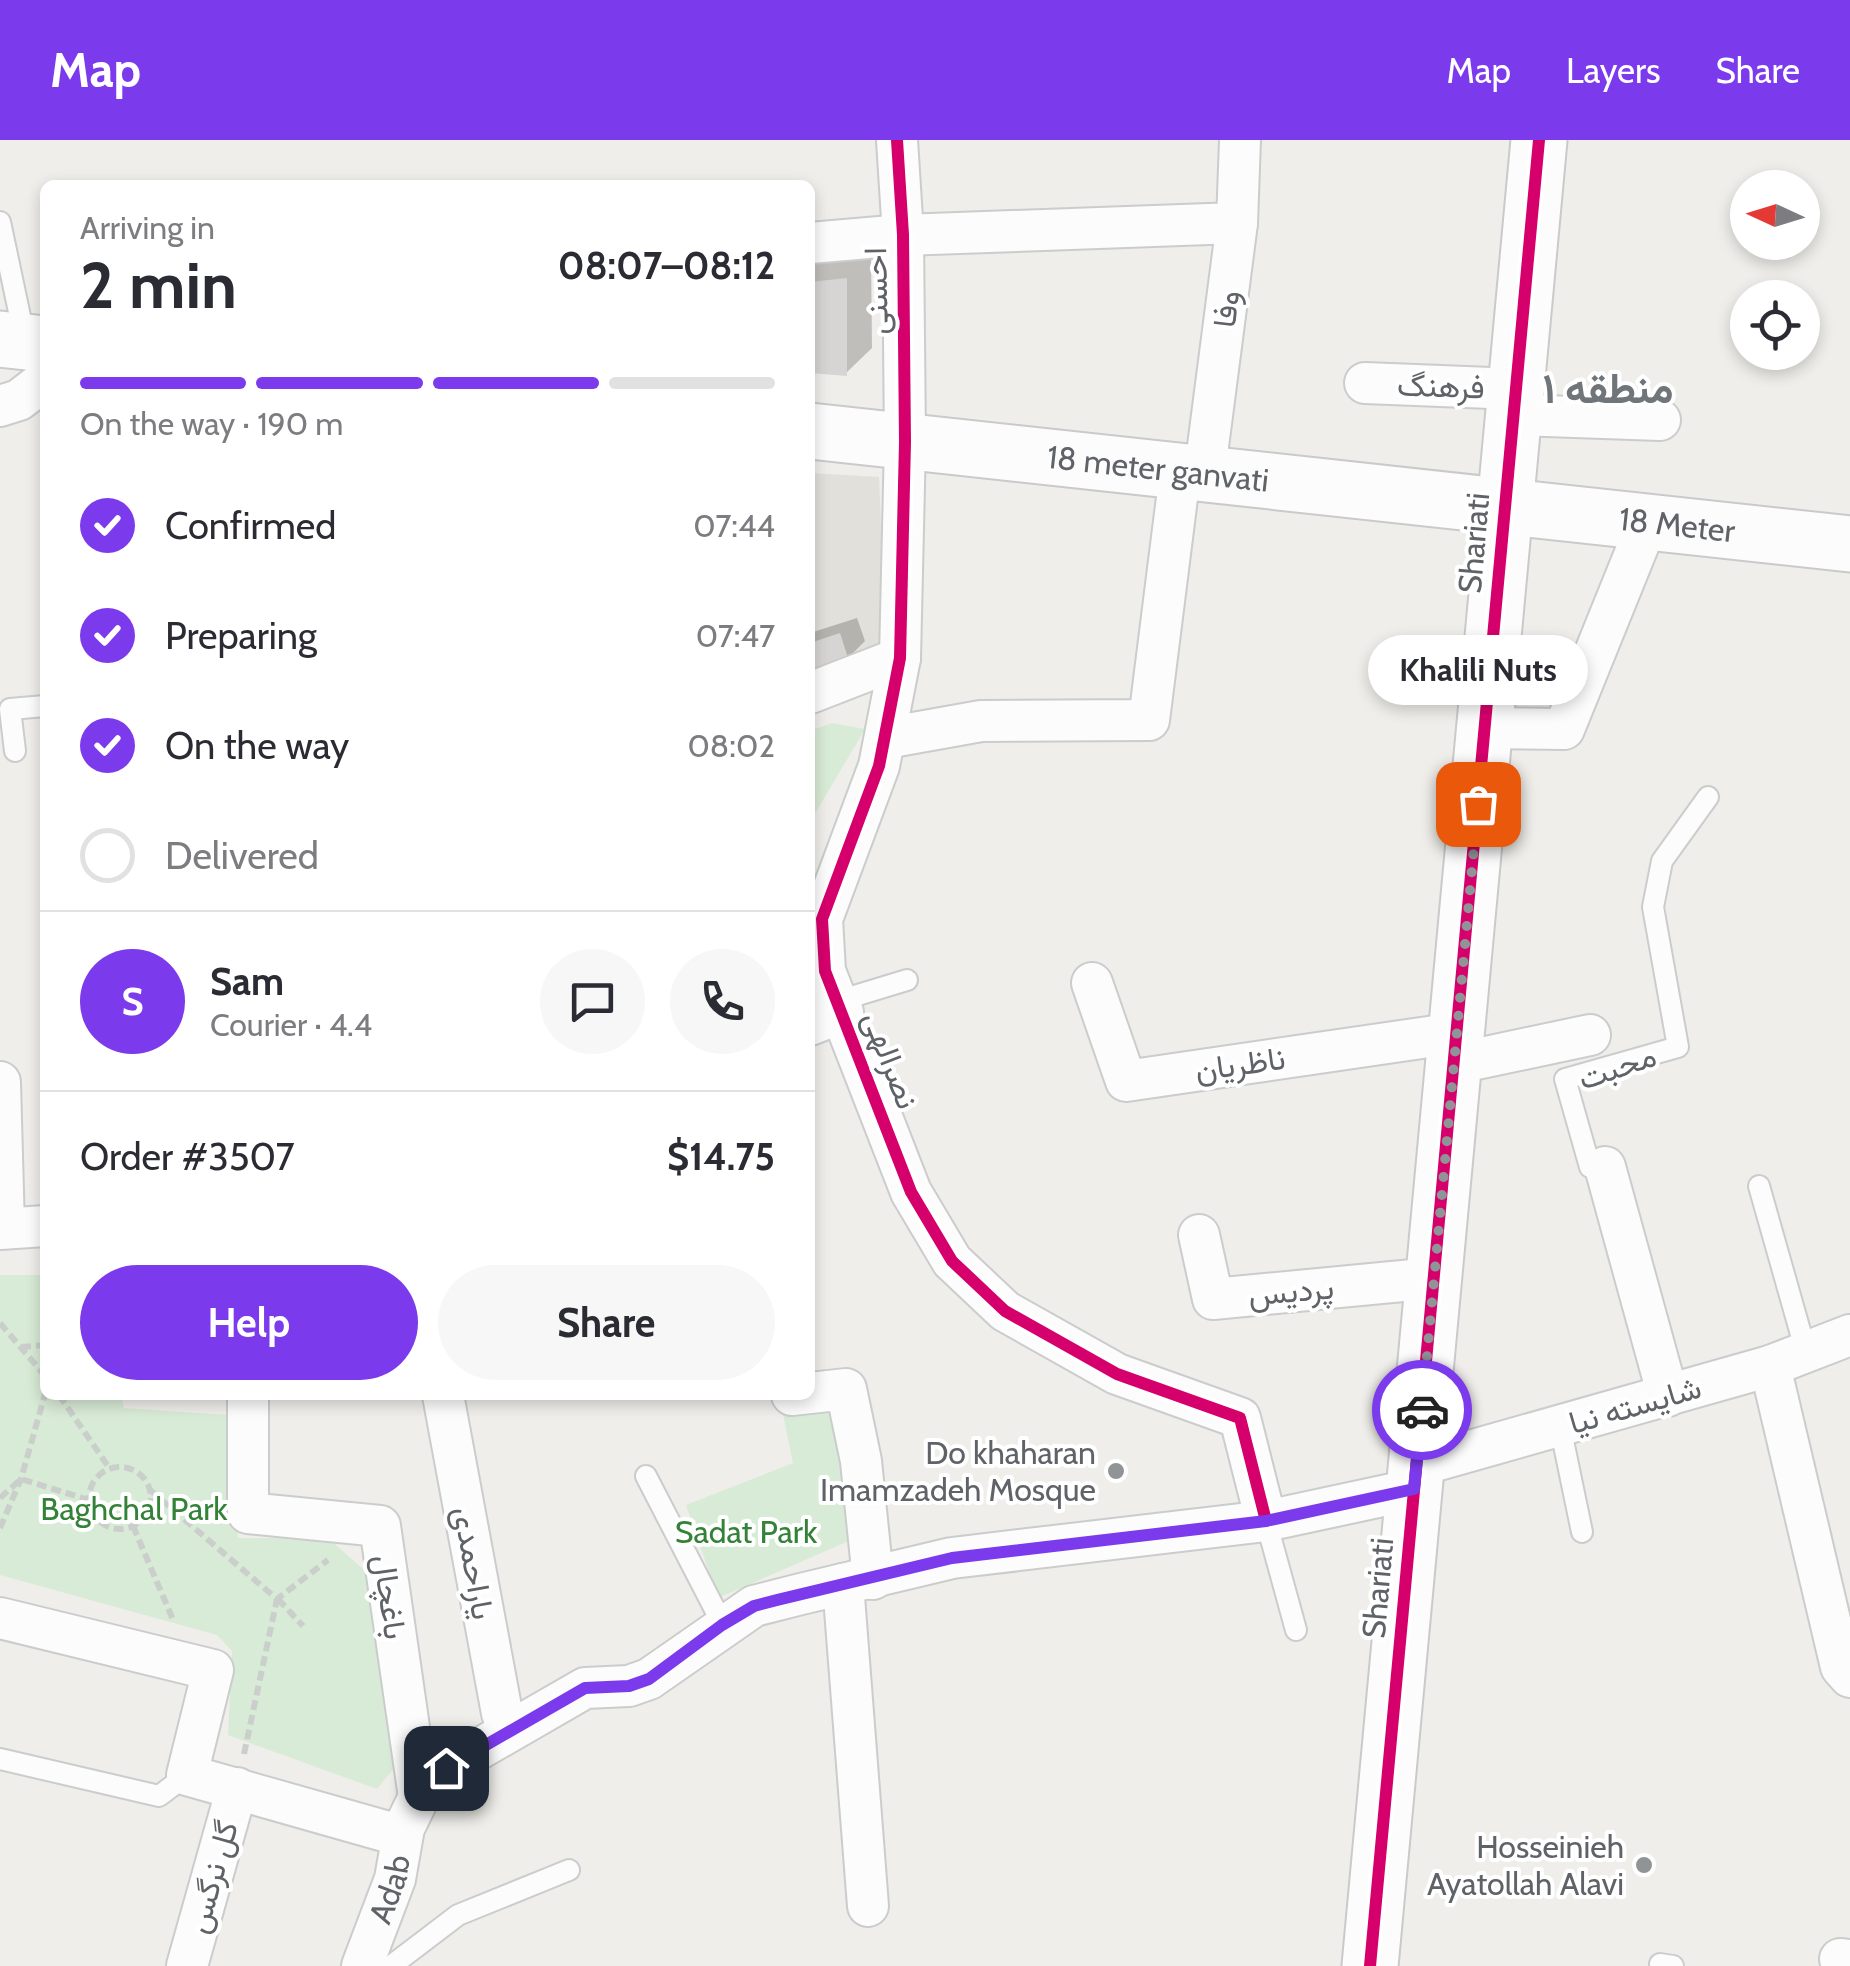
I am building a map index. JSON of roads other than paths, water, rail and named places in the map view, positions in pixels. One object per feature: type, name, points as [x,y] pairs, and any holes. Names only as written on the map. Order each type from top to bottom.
[{"type":"street","name":"احسنی","points":[[897,140],[903,235],[905,442]]},
{"type":"street","name":"وفا","points":[[886,738],[981,721],[1149,720],[1237,223],[1240,140]]},
{"type":"street","name":"Shariati","points":[[1370,1966],[1539,140]]},
{"type":"street","points":[[815,243],[903,235],[1237,223]]},
{"type":"street","points":[[0,406],[19,400],[29,351]]},
{"type":"street","name":"فرهنگ","points":[[1365,383],[1660,420]]},
{"type":"street","name":"18 meter ganvati","points":[[815,432],[1504,510]]},
{"type":"street","name":"نصرالهی","points":[[905,442],[900,658],[886,738],[822,918],[830,1013],[911,1192],[952,1261],[1005,1311],[1117,1374],[1240,1418],[1266,1521]]},
{"type":"street","name":"18 Meter","points":[[1504,510],[1850,544]]},
{"type":"street","points":[[1484,728],[1564,730],[1647,524]]},
{"type":"street","points":[[815,691],[900,658]]},
{"type":"street","name":"ناظریان","points":[[1092,983],[1126,1081],[1455,1049]]},
{"type":"street","name":"محبت","points":[[1455,1049],[1590,1036]]},
{"type":"street","points":[[0,1082],[2,1228],[40,1226]]},
{"type":"street","name":"محبت","points":[[1605,1166],[1668,1396]]},
{"type":"street","name":"پردیس","points":[[1199,1235],[1213,1299],[1434,1278]]},
{"type":"street","name":"شایسته نیا","points":[[1416,1478],[1560,1426],[1788,1359],[1850,1336]]},
{"type":"street","points":[[1788,1359],[1841,1667],[1850,1677]]},
{"type":"street","points":[[815,1392],[846,1388],[861,1461],[858,1581],[868,1906]]},
{"type":"street","name":"باغچال","points":[[248,1400],[248,1514],[380,1526],[419,1797]]},
{"type":"street","name":"یاراحمدی","points":[[444,1400],[502,1714],[508,1729]]},
{"type":"street","name":"Adab","points":[[362,1966],[395,1879],[402,1836],[419,1797],[446,1768],[585,1688],[629,1686],[649,1679],[754,1606],[952,1558],[1266,1521],[1416,1478]]},
{"type":"street","points":[[0,1618],[213,1670],[188,1774],[402,1836]]},
{"type":"street","name":"گل نرگس","points":[[187,1966],[237,1788]]},
{"type":"lane","points":[[0,222],[29,351]]},
{"type":"lane","points":[[15,750],[10,709],[40,706]]},
{"type":"lane","name":"محبت","points":[[1605,1166],[1590,1167],[1566,1079],[1678,1047],[1653,907],[1662,862],[1708,797]]},
{"type":"lane","points":[[830,1013],[908,980]]},
{"type":"lane","points":[[1759,1186],[1788,1359]]},
{"type":"lane","points":[[1560,1426],[1582,1532]]},
{"type":"lane","points":[[646,1476],[722,1625]]},
{"type":"lane","points":[[1266,1521],[1296,1630]]},
{"type":"lane","points":[[0,1758],[159,1796],[188,1774]]},
{"type":"lane","points":[[391,1966],[458,1916],[569,1870]]},
{"type":"place","name":"Khalili Nuts","points":[[1478,804]]},
{"type":"place","name":"Do khaharan Imamzadeh Mosque","points":[[1116,1471]]},
{"type":"place","name":"Hosseinieh Ayatollah Alavi","points":[[1644,1865]]},
{"type":"district","name":"منطقه ۱","points":[[1608,388]]},
{"type":"park label","name":"Baghchal Park","points":[[134,1509]]},
{"type":"park label","name":"Sadat Park","points":[[746,1532]]}]
